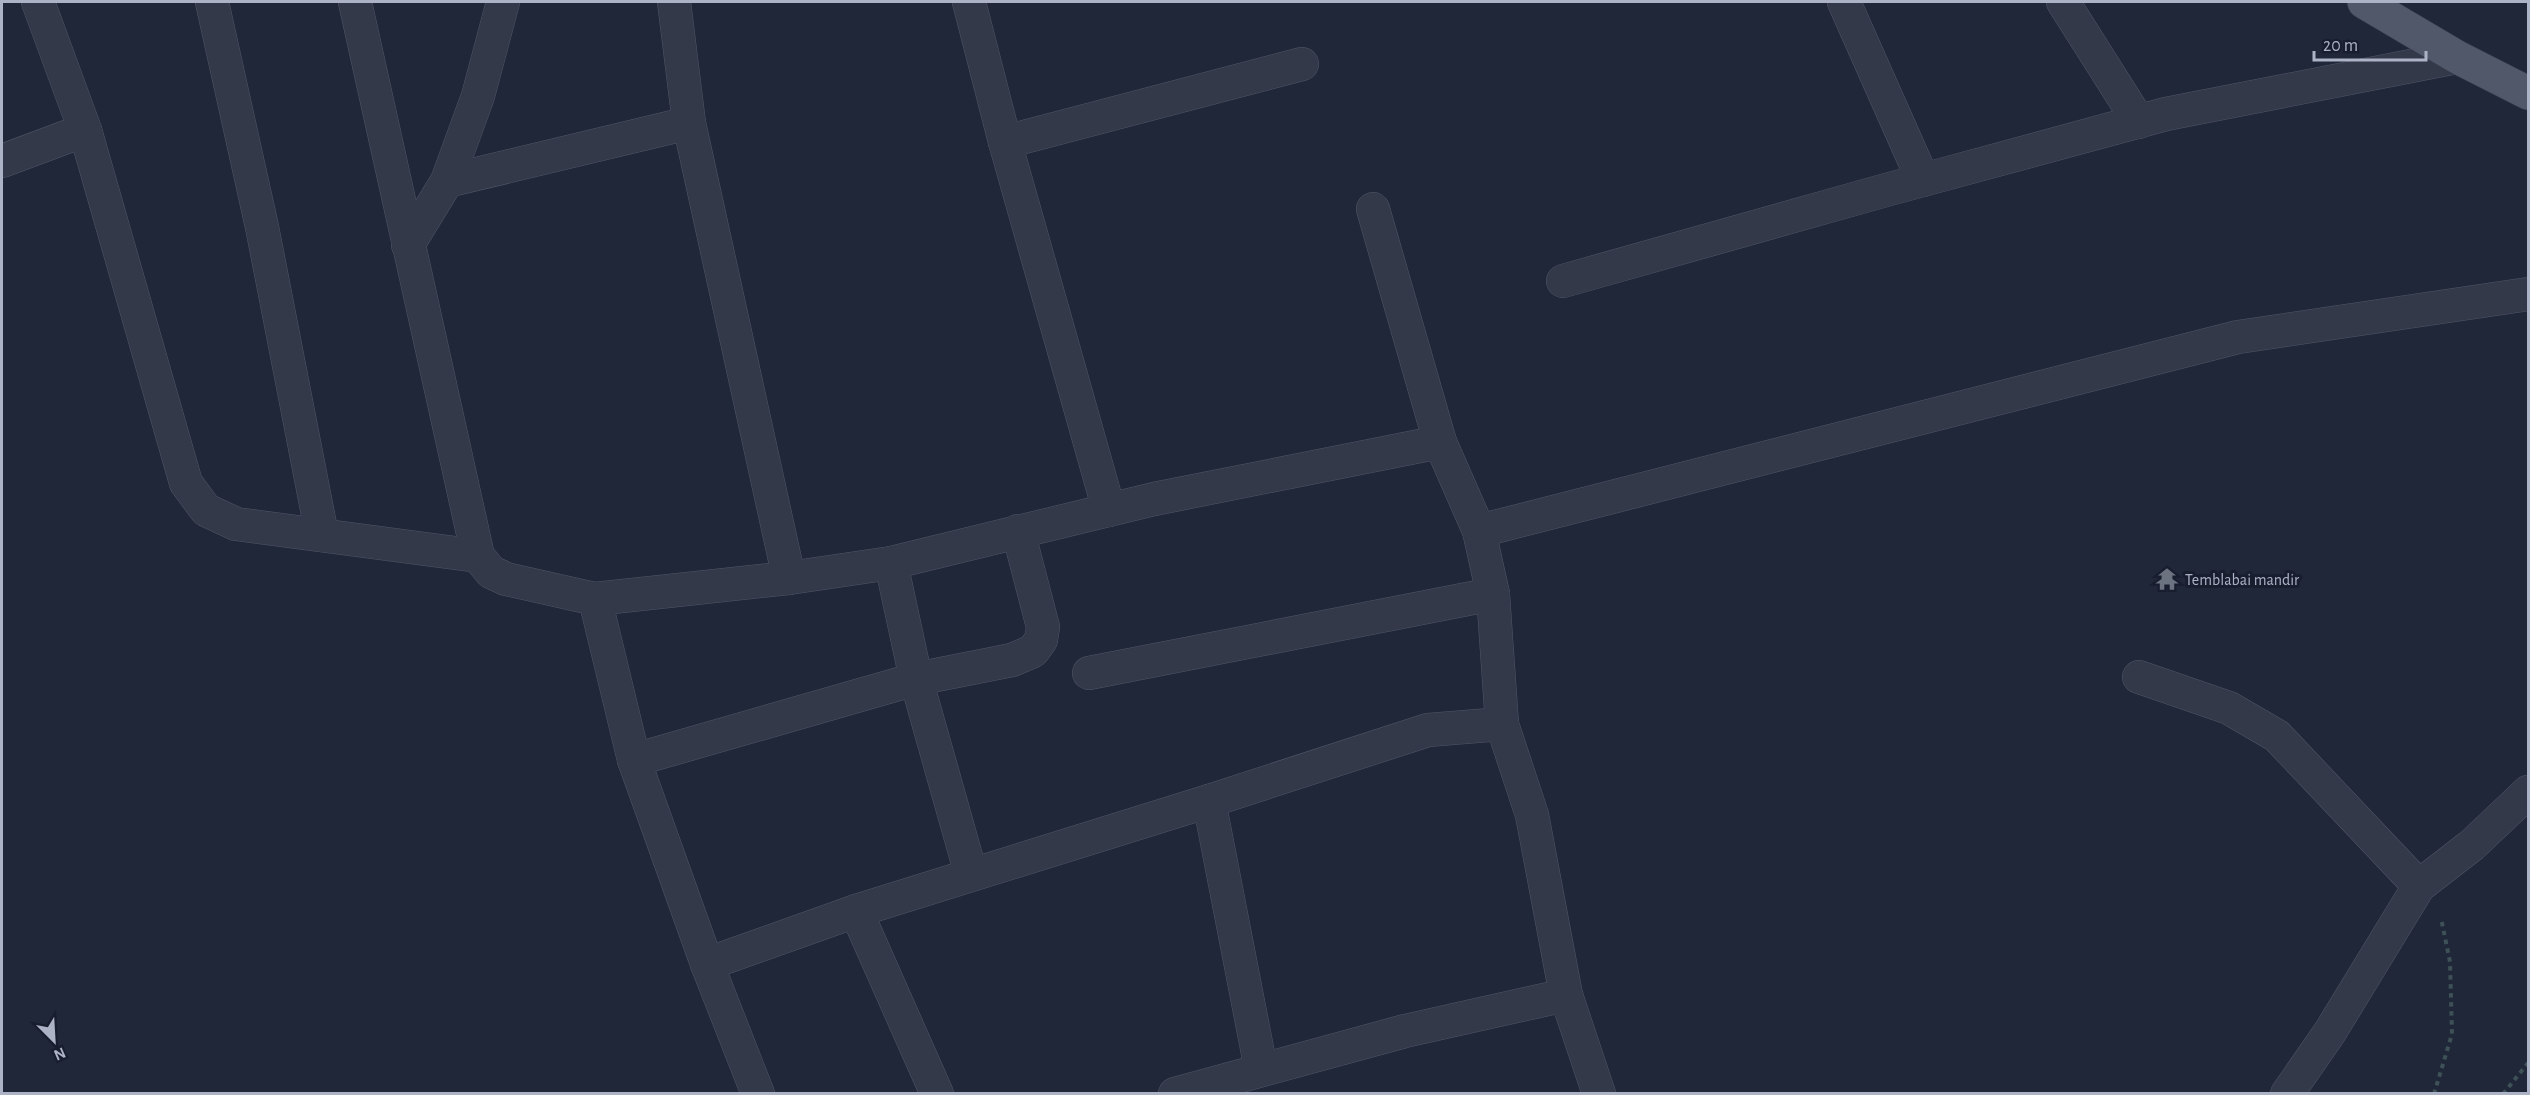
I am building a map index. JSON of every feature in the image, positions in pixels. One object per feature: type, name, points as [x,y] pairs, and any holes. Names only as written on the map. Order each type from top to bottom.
[{"type":"main road","points":[[2364,2],[2457,57],[2529,93]]},
{"type":"street","points":[[38,2],[85,130],[186,483],[206,510],[236,524],[478,556]]},
{"type":"street","points":[[212,2],[262,227],[322,535]]},
{"type":"street","points":[[356,2],[478,556],[491,572],[506,579],[595,599],[789,578],[891,563],[1154,499],[1440,442]]},
{"type":"street","points":[[408,245],[447,181],[478,96],[503,2]]},
{"type":"street","points":[[674,2],[689,123],[789,578]]},
{"type":"street","points":[[969,2],[1005,142],[1109,510]]},
{"type":"street","points":[[1844,2],[1923,180]]},
{"type":"street","points":[[2063,2],[2139,122]]},
{"type":"street","points":[[1563,281],[2166,114],[2457,57]]},
{"type":"street","points":[[1005,142],[1302,64]]},
{"type":"street","points":[[447,181],[689,123]]},
{"type":"street","points":[[2,162],[85,130]]},
{"type":"street","points":[[1373,208],[1440,442],[1479,531],[1493,594],[1502,724],[1532,815],[1566,995],[1599,1094]]},
{"type":"street","points":[[1479,531],[2238,337],[2529,294]]},
{"type":"street","points":[[634,760],[916,679],[1012,660],[1033,651],[1041,640],[1043,627],[1018,531]]},
{"type":"street","points":[[891,563],[916,679],[971,874]]},
{"type":"street","points":[[1089,673],[1493,594]]},
{"type":"street","points":[[595,599],[634,760],[707,964],[758,1094]]},
{"type":"street","points":[[2139,677],[2229,708],[2277,736],[2419,886]]},
{"type":"street","points":[[707,964],[856,911],[1428,730],[1502,724]]},
{"type":"street","points":[[2287,1094],[2331,1032],[2419,886],[2472,845],[2529,792]]},
{"type":"street","points":[[1209,801],[1261,1070]]},
{"type":"street","points":[[856,911],[937,1094]]},
{"type":"street","points":[[1175,1094],[1405,1031],[1566,995]]},
{"type":"path","points":[[2419,886],[2442,920],[2450,962],[2452,1034],[2434,1094]]},
{"type":"path","points":[[2503,1094],[2529,1063]]},
{"type":"place","name":"Temblabai mandir","points":[[2167,579]]}]
